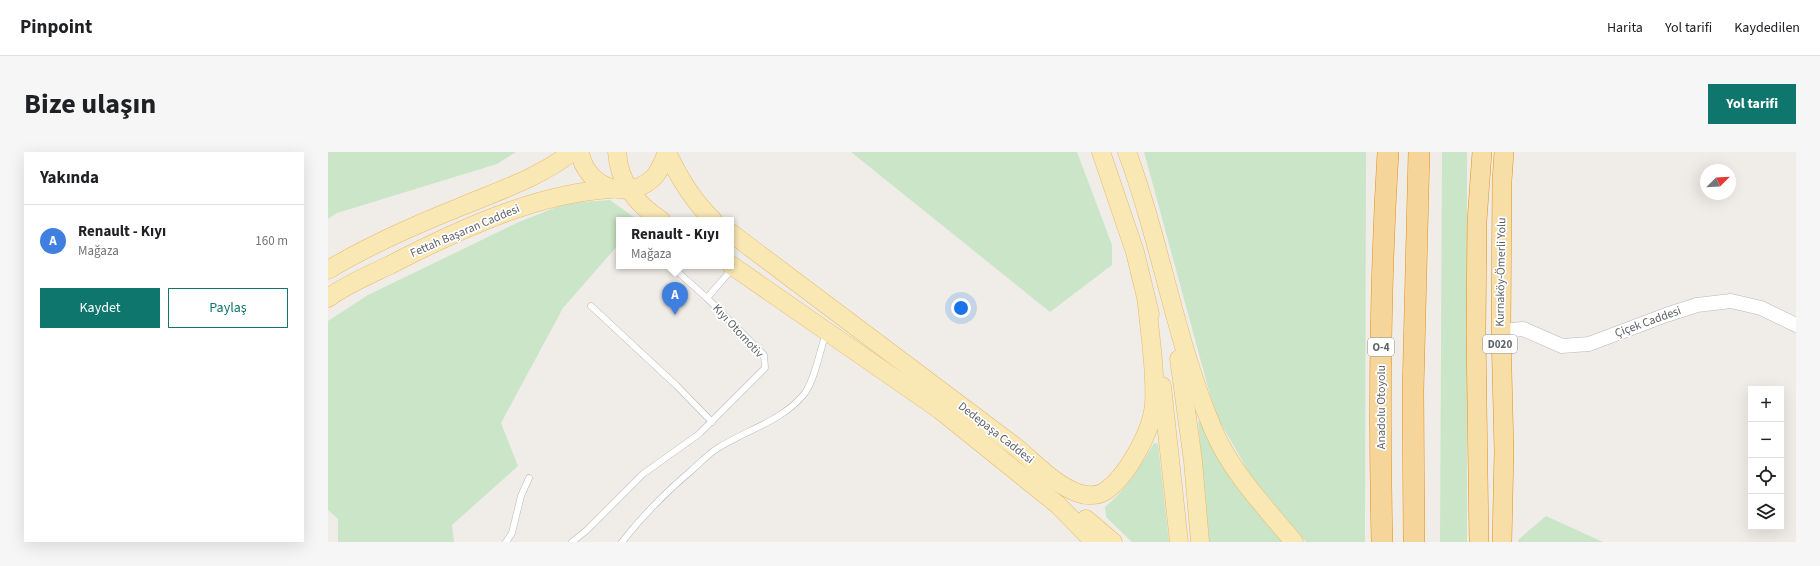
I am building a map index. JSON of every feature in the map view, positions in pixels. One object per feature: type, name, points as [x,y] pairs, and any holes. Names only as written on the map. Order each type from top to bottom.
[{"type":"highway","name":"Anadolu Otoyolu","points":[[1382,542],[1382,284],[1388,152]]},
{"type":"highway","points":[[1414,542],[1413,391],[1419,152]]},
{"type":"highway","name":"Kurnaköy-Ömerli Yolu","points":[[1479,539],[1476,333],[1477,221],[1482,152]]},
{"type":"highway","name":"Kurnaköy-Ömerli Yolu","points":[[1502,540],[1504,451],[1500,331],[1502,181],[1504,152]]},
{"type":"main road","points":[[328,270],[353,254],[458,207],[537,176],[554,166],[572,152]]},
{"type":"main road","points":[[580,152],[581,159],[587,171],[596,181],[619,189],[657,217]]},
{"type":"main road","points":[[617,152],[619,189]]},
{"type":"main road","points":[[619,189],[641,186],[652,178],[661,168],[667,152]]},
{"type":"main road","points":[[667,152],[676,172],[698,205],[710,217]]},
{"type":"main road","points":[[1097,152],[1119,203]]},
{"type":"main road","points":[[1101,152],[1135,252],[1155,335],[1168,428],[1179,542]]},
{"type":"main road","points":[[1127,152],[1147,212],[1192,371],[1213,430],[1232,465],[1294,542]]},
{"type":"main road","name":"Fettah Başaran Caddesi","points":[[328,298],[337,291],[423,248],[528,205],[589,190],[619,189]]},
{"type":"main road","points":[[1147,212],[1176,334],[1191,446],[1200,542]]},
{"type":"main road","name":"Dedepaşa Caddesi","points":[[734,235],[1017,448],[1062,485],[1078,493],[1090,496],[1103,493],[1116,482],[1134,457],[1150,422],[1154,405],[1154,386],[1147,304]]},
{"type":"main road","name":"Dedepaşa Caddesi","points":[[734,267],[940,410],[1058,505],[1094,542]]},
{"type":"main road","points":[[1006,464],[1090,521],[1113,542]]},
{"type":"street","name":"Çiçek Caddesi","points":[[1500,331],[1522,329],[1562,346],[1589,344],[1696,305],[1731,301],[1760,308],[1796,325]]},
{"type":"lane","points":[[674,269],[707,298]]},
{"type":"lane","name":"Kıyı Otomotiv","points":[[572,542],[587,530],[643,474],[684,443],[699,434],[765,368],[766,363],[764,355],[707,298],[731,269]]},
{"type":"lane","points":[[591,306],[712,422]]},
{"type":"lane","points":[[622,542],[650,508],[716,450],[766,423],[797,402],[806,392],[810,383],[826,331]]},
{"type":"lane","points":[[506,542],[512,533],[521,496],[530,478]]},
{"type":"green space","points":[[328,152],[516,152],[497,164],[337,213],[328,219]]},
{"type":"green space","points":[[851,152],[1077,152],[1112,245],[1112,265],[1050,312]]},
{"type":"green space","points":[[1144,152],[1366,152],[1365,542],[1306,542],[1251,476],[1215,413]]},
{"type":"green space","points":[[1442,152],[1467,152],[1467,542],[1440,542]]},
{"type":"green space","points":[[610,200],[634,217],[616,217],[616,247],[563,308],[501,423],[518,466],[452,525],[454,542],[338,542],[338,519],[328,510],[328,321],[368,295],[519,222],[567,203]]},
{"type":"green space","points":[[1201,421],[1218,458],[1236,486],[1283,542],[1209,542],[1198,422]]},
{"type":"green space","points":[[1154,443],[1158,444],[1169,542],[1132,542],[1106,517],[1105,507],[1126,486]]},
{"type":"green space","points":[[1546,516],[1603,542],[1518,542],[1518,540]]},
{"type":"place","name":"Renault - Kıyı","points":[[675,315]]}]
